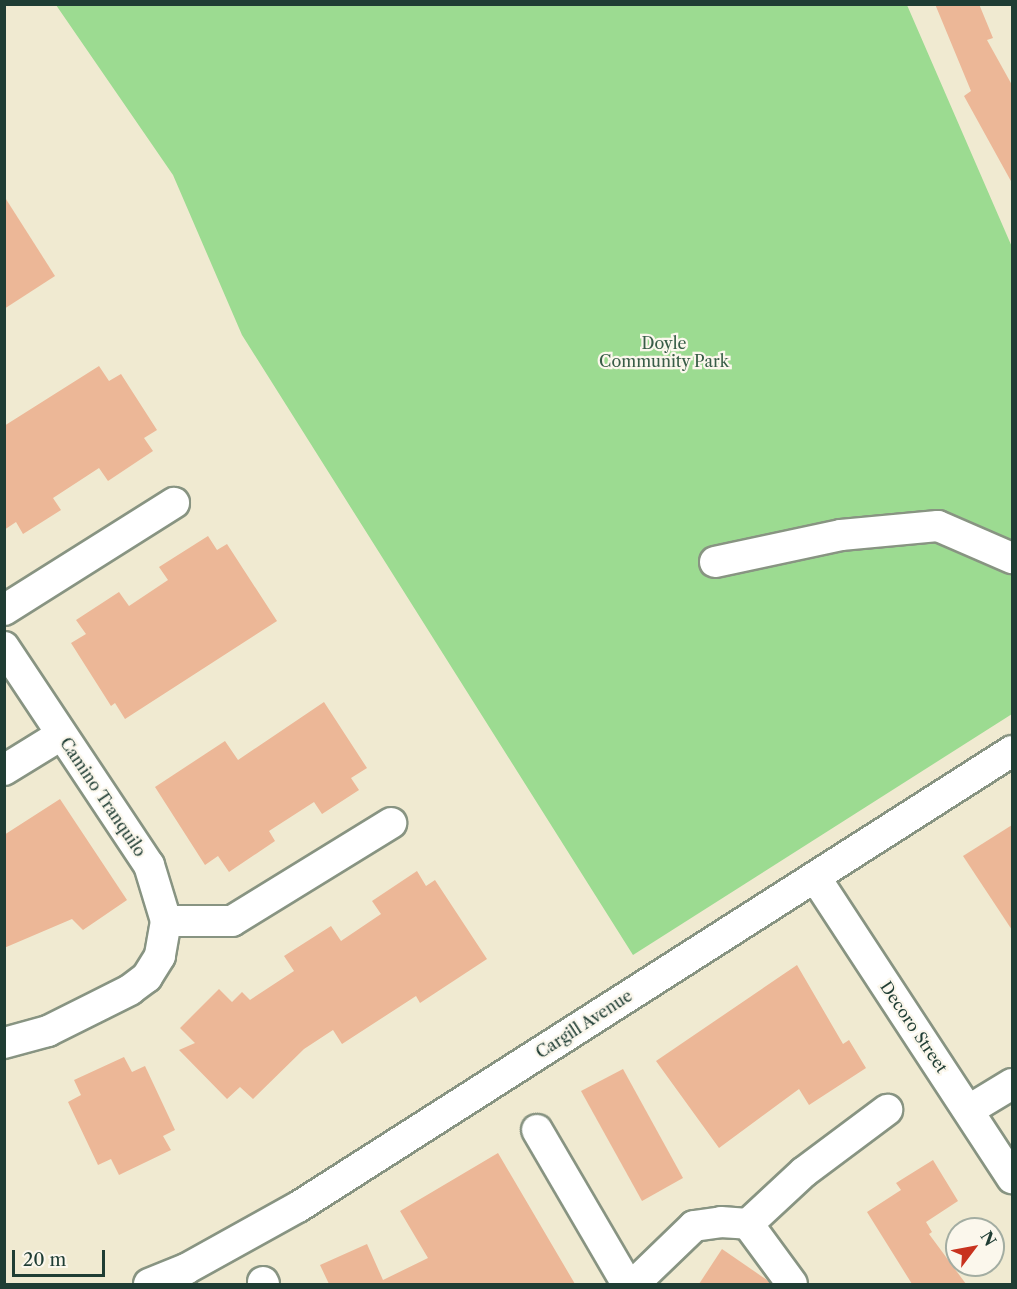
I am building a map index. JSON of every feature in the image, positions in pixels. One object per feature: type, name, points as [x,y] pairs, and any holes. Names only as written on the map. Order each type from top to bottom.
[{"type":"street","points":[[4,610],[174,503]]},
{"type":"street","points":[[715,562],[840,535],[938,526],[1012,558]]},
{"type":"street","name":"Camino Tranquilo","points":[[4,647],[149,865],[166,921],[160,956],[147,977],[130,990],[48,1031],[4,1043]]},
{"type":"street","points":[[4,771],[62,735]]},
{"type":"street","name":"Cargill Avenue","points":[[149,1284],[186,1269],[298,1207],[1012,751]]},
{"type":"street","points":[[166,921],[232,921],[392,823]]},
{"type":"street","name":"Decoro Street","points":[[815,877],[1012,1178]]},
{"type":"street","points":[[969,1110],[1012,1084]]},
{"type":"street","points":[[634,1284],[694,1226],[734,1223],[887,1110]]},
{"type":"street","points":[[537,1130],[627,1284]]},
{"type":"street","points":[[734,1223],[792,1284]]},
{"type":"green space","name":"Doyle Community Park","points":[[56,5],[907,5],[1012,247],[1012,714],[633,955],[242,335],[173,175]]},
{"type":"building","points":[[935,4],[979,4],[993,38],[987,40],[1012,85],[1012,183],[964,96],[971,91]]},
{"type":"building","points":[[4,196],[55,276],[4,309]]},
{"type":"building","points":[[99,366],[109,381],[121,374],[157,430],[144,438],[153,451],[108,481],[99,468],[53,498],[61,510],[23,534],[16,522],[4,530],[4,426]]},
{"type":"building","points":[[208,536],[217,550],[227,544],[277,621],[125,719],[115,703],[111,706],[71,643],[86,634],[76,620],[119,592],[129,606],[168,580],[159,567]]},
{"type":"building","points":[[324,702],[367,768],[351,778],[359,790],[322,814],[314,802],[269,831],[275,841],[229,872],[218,856],[205,865],[155,787],[225,741],[238,760]]},
{"type":"building","points":[[60,799],[127,900],[83,930],[72,919],[4,948],[4,835]]},
{"type":"building","points":[[1012,825],[1012,930],[963,856]]},
{"type":"building","points":[[417,871],[426,886],[435,880],[487,959],[420,1003],[416,996],[342,1044],[333,1030],[304,1049],[253,1099],[240,1087],[227,1099],[179,1050],[195,1043],[180,1028],[219,989],[232,1002],[242,992],[250,1000],[294,971],[284,956],[331,926],[341,941],[381,914],[372,901]]},
{"type":"building","points":[[797,965],[843,1044],[849,1040],[866,1068],[809,1105],[799,1089],[719,1148],[656,1061]]},
{"type":"building","points":[[124,1057],[132,1072],[145,1066],[175,1130],[163,1136],[171,1150],[119,1175],[111,1159],[98,1165],[68,1102],[81,1095],[74,1080]]},
{"type":"building","points":[[623,1069],[683,1178],[642,1201],[581,1091]]},
{"type":"building","points":[[498,1153],[575,1284],[329,1284],[320,1265],[367,1244],[383,1280],[428,1258],[400,1211]]},
{"type":"building","points":[[933,1160],[958,1201],[926,1222],[932,1232],[929,1234],[945,1256],[945,1277],[961,1277],[966,1284],[912,1284],[867,1212],[901,1190],[896,1183]]},
{"type":"building","points":[[722,1249],[767,1280],[771,1284],[699,1284]]}]
